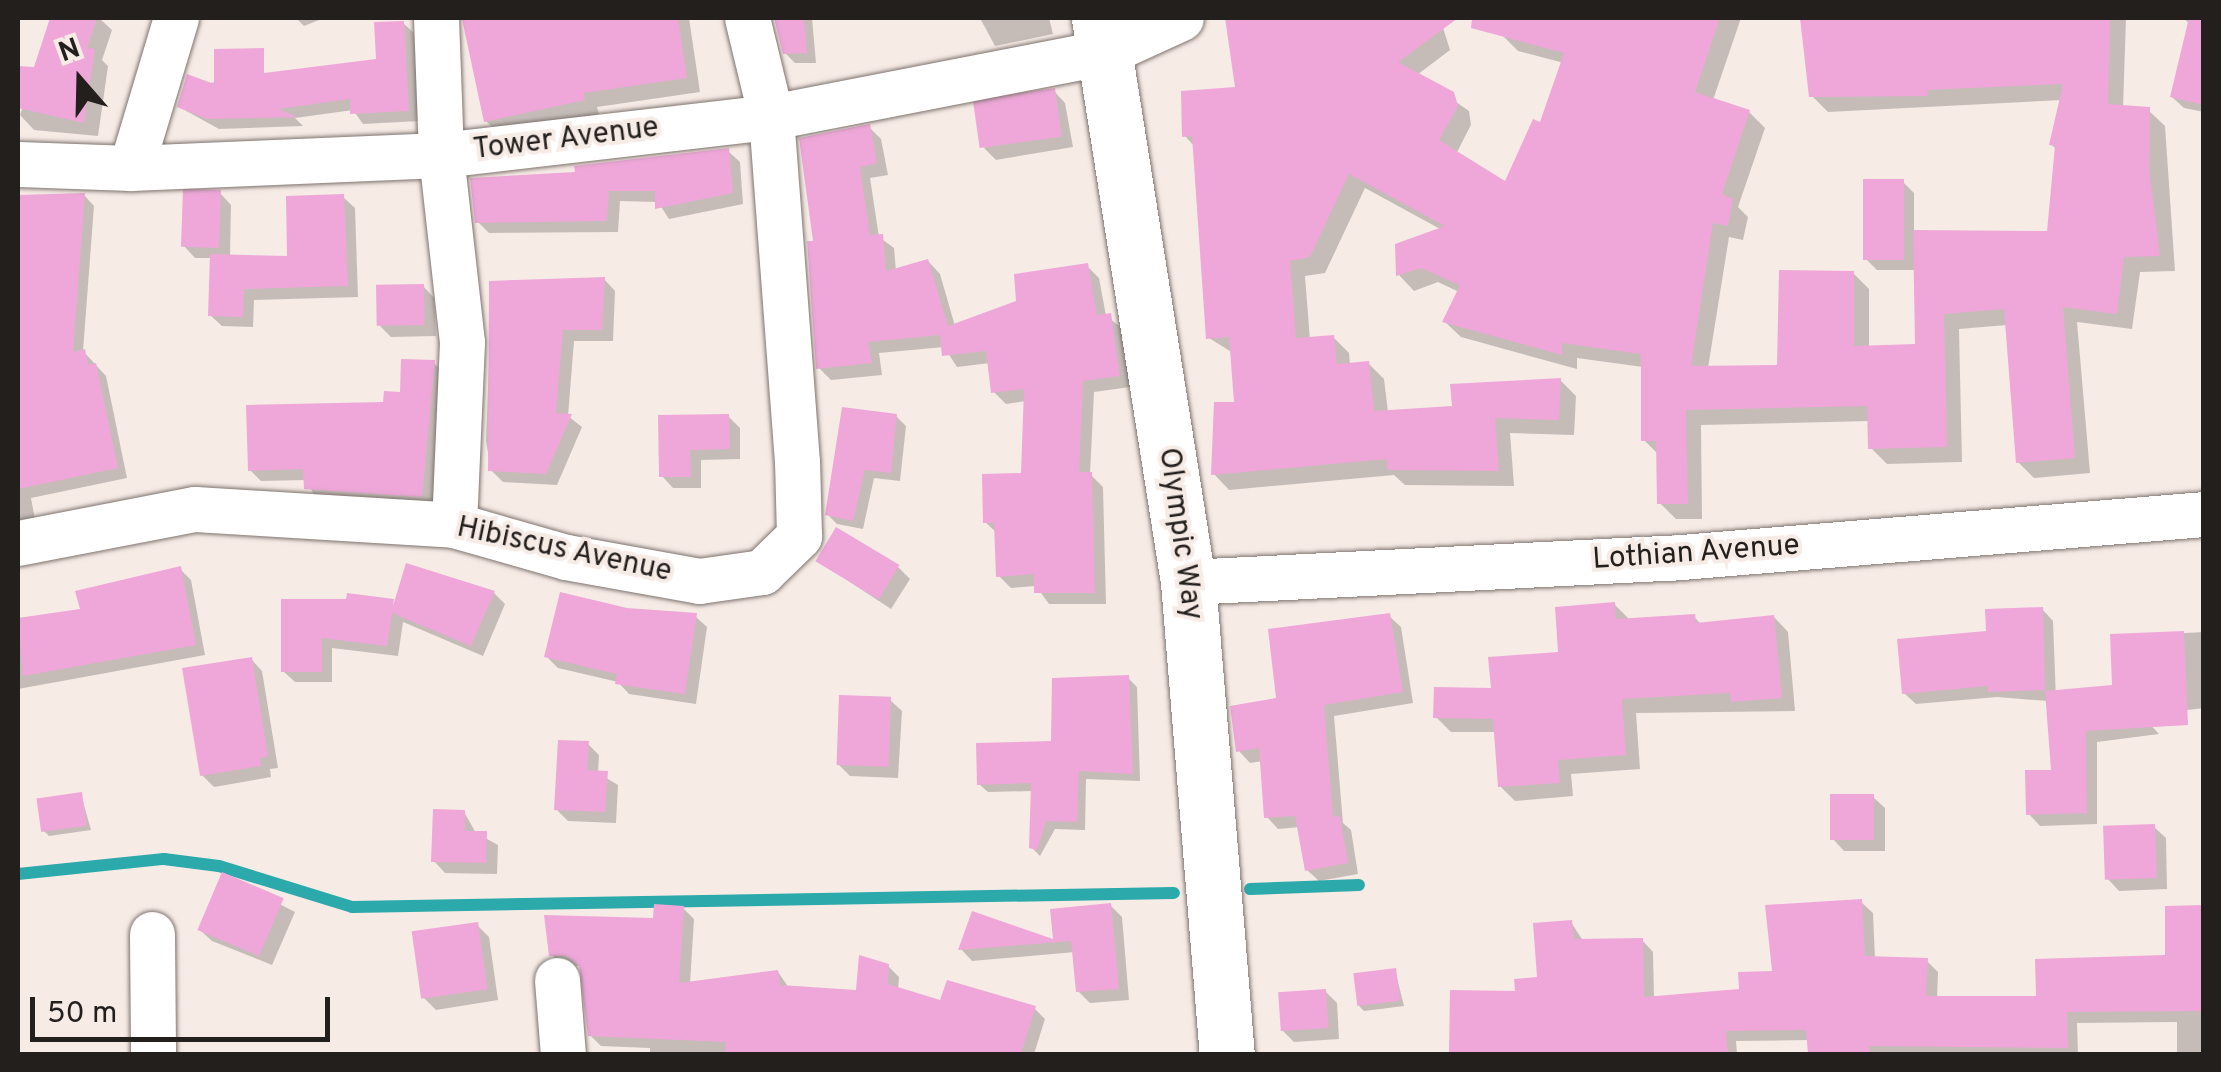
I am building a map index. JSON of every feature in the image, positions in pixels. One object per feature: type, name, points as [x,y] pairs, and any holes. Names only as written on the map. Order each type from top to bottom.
[{"type":"street","points":[[131,168],[176,18]]},
{"type":"street","points":[[436,18],[441,155],[462,342],[454,525]]},
{"type":"street","name":"Hibiscus Avenue","points":[[18,542],[195,509],[454,525],[566,557],[699,580],[762,572],[798,536],[771,116],[747,18]]},
{"type":"street","name":"Tower Avenue","points":[[18,164],[131,168],[441,155],[771,116],[1182,18]]},
{"type":"street","name":"Olympic Way","points":[[1104,34],[1188,582],[1228,1054]]},
{"type":"street","name":"Lothian Avenue","points":[[1188,582],[1670,558],[2204,514]]},
{"type":"street","points":[[152,934],[154,1054]]},
{"type":"street","points":[[557,980],[563,1054]]},
{"type":"building","points":[[50,18],[97,18],[87,48],[95,49],[84,123],[18,108],[18,66],[34,67]]},
{"type":"building","points":[[678,18],[687,78],[584,93],[585,100],[484,122],[462,19]]},
{"type":"building","points":[[774,18],[804,18],[807,53],[783,54]]},
{"type":"building","points":[[1225,18],[1458,18],[1398,62],[1454,92],[1458,106],[1439,140],[1505,181],[1533,119],[1540,122],[1564,53],[1471,28],[1472,18],[1720,18],[1695,92],[1750,110],[1722,194],[1733,199],[1728,226],[1713,223],[1691,366],[1777,365],[1779,270],[1854,271],[1854,346],[1915,344],[1913,230],[2047,231],[2055,146],[2049,145],[2063,84],[1927,90],[1928,96],[1809,97],[1800,18],[2110,18],[2108,104],[2150,107],[2149,168],[2160,256],[2124,257],[2117,314],[2063,307],[2075,458],[2016,463],[2004,309],[1944,314],[1947,447],[1868,449],[1867,406],[1686,410],[1688,504],[1657,504],[1656,441],[1641,441],[1641,354],[1562,343],[1562,355],[1442,322],[1460,285],[1421,268],[1396,276],[1395,244],[1445,226],[1349,174],[1310,257],[1290,261],[1296,338],[1334,335],[1337,364],[1369,361],[1374,411],[1452,406],[1450,384],[1561,378],[1559,420],[1495,418],[1499,471],[1387,470],[1387,459],[1211,475],[1214,402],[1234,402],[1229,337],[1206,339],[1192,136],[1182,137],[1181,91],[1235,87]]},
{"type":"building","points":[[2189,18],[2204,18],[2204,105],[2170,97]]},
{"type":"building","points":[[404,21],[409,111],[350,114],[350,99],[278,109],[297,117],[207,119],[177,107],[187,74],[214,84],[214,49],[264,48],[264,73],[376,59],[374,22]]},
{"type":"building","points":[[1055,88],[1062,137],[980,148],[973,100]]},
{"type":"building","points":[[870,124],[877,163],[860,167],[870,235],[883,234],[886,271],[928,259],[948,326],[1016,301],[1014,274],[1088,263],[1097,315],[1111,313],[1120,376],[1083,381],[1079,472],[1092,472],[1095,593],[1034,593],[1034,574],[996,577],[994,523],[983,523],[982,474],[1021,473],[1024,389],[991,393],[986,351],[942,356],[940,335],[868,342],[872,363],[816,369],[807,241],[813,241],[799,138]]},
{"type":"building","points":[[729,148],[733,193],[655,209],[655,191],[609,191],[607,221],[475,223],[470,178],[575,172],[574,166]]},
{"type":"building","points":[[1863,179],[1904,179],[1904,260],[1863,260]]},
{"type":"building","points":[[183,189],[221,190],[219,248],[181,247]]},
{"type":"building","points":[[85,193],[73,352],[85,349],[88,365],[96,363],[118,468],[18,489],[18,195]]},
{"type":"building","points":[[344,194],[348,286],[244,289],[243,317],[208,316],[210,254],[287,256],[286,196]]},
{"type":"building","points":[[605,277],[602,330],[563,330],[556,413],[572,414],[546,474],[488,471],[489,281]]},
{"type":"building","points":[[424,284],[425,325],[377,326],[376,285]]},
{"type":"building","points":[[401,359],[435,360],[422,497],[304,489],[303,469],[248,471],[246,405],[383,402],[384,391],[400,392]]},
{"type":"building","points":[[842,407],[897,414],[891,473],[865,470],[853,521],[825,515]]},
{"type":"building","points":[[729,414],[730,449],[690,450],[691,477],[659,477],[658,415]]},
{"type":"building","points":[[836,527],[899,565],[879,599],[815,561]]},
{"type":"building","points":[[406,563],[495,591],[471,646],[392,613],[387,646],[322,638],[322,672],[281,672],[281,599],[346,599],[347,593],[394,599],[393,606]]},
{"type":"building","points":[[181,566],[196,645],[23,676],[18,618],[80,609],[75,591]]},
{"type":"building","points":[[560,592],[627,608],[697,613],[685,694],[615,684],[617,674],[544,657]]},
{"type":"building","points":[[1615,602],[1616,619],[1695,614],[1696,623],[1774,615],[1782,698],[1731,702],[1730,693],[1622,699],[1626,755],[1558,760],[1560,783],[1498,787],[1493,719],[1433,718],[1434,687],[1491,688],[1488,657],[1558,652],[1555,607]]},
{"type":"building","points":[[2043,607],[2045,690],[1988,692],[1988,686],[1902,694],[1897,639],[1986,631],[1985,609]]},
{"type":"building","points":[[1390,613],[1403,692],[1324,705],[1333,817],[1340,816],[1348,863],[1305,871],[1295,816],[1264,818],[1259,748],[1236,752],[1230,706],[1276,698],[1268,629]]},
{"type":"building","points":[[2184,631],[2188,725],[2086,731],[2087,813],[2026,815],[2025,770],[2051,770],[2045,691],[2112,685],[2110,634]]},
{"type":"building","points":[[252,657],[268,756],[260,758],[261,766],[200,776],[182,668]]},
{"type":"building","points":[[1129,675],[1133,774],[1079,771],[1077,822],[1046,821],[1037,850],[1029,848],[1031,783],[977,785],[976,743],[1051,741],[1052,678]]},
{"type":"building","points":[[839,695],[891,697],[889,767],[837,765]]},
{"type":"building","points":[[558,740],[589,741],[587,770],[608,771],[605,812],[554,810]]},
{"type":"building","points":[[82,792],[87,826],[41,832],[36,798]]},
{"type":"building","points":[[1830,794],[1874,794],[1874,840],[1830,840]]},
{"type":"building","points":[[433,809],[465,810],[465,831],[487,831],[486,863],[431,862]]},
{"type":"building","points":[[2155,824],[2157,878],[2105,880],[2103,826]]},
{"type":"building","points":[[222,872],[284,898],[259,956],[197,930]]},
{"type":"building","points":[[1862,899],[1865,956],[1928,958],[1926,996],[2036,996],[2035,959],[2165,955],[2165,906],[2204,905],[2204,1011],[2067,1012],[2068,1048],[1869,1046],[1870,1054],[1808,1054],[1806,1030],[1726,1031],[1728,1054],[1449,1054],[1450,990],[1515,991],[1514,979],[1537,977],[1533,923],[1572,920],[1574,939],[1643,938],[1644,997],[1739,989],[1738,972],[1772,971],[1765,905]]},
{"type":"building","points":[[1111,903],[1119,989],[1076,992],[1071,941],[958,950],[972,911],[1053,939],[1050,909]]},
{"type":"building","points":[[654,904],[684,906],[679,983],[778,970],[780,985],[856,990],[859,955],[889,964],[888,984],[940,1000],[947,980],[1036,1006],[1021,1054],[725,1054],[726,1042],[588,1036],[579,966],[567,956],[549,956],[544,915],[653,918]]},
{"type":"building","points":[[478,922],[487,989],[421,999],[412,931]]},
{"type":"building","points":[[1396,968],[1400,1001],[1357,1006],[1353,973]]},
{"type":"building","points":[[1326,989],[1329,1028],[1281,1031],[1278,992]]},
{"type":"waterway","points":[[18,874],[164,859],[219,866],[352,907],[1174,893]]},
{"type":"waterway","points":[[1250,889],[1359,885]]}]
